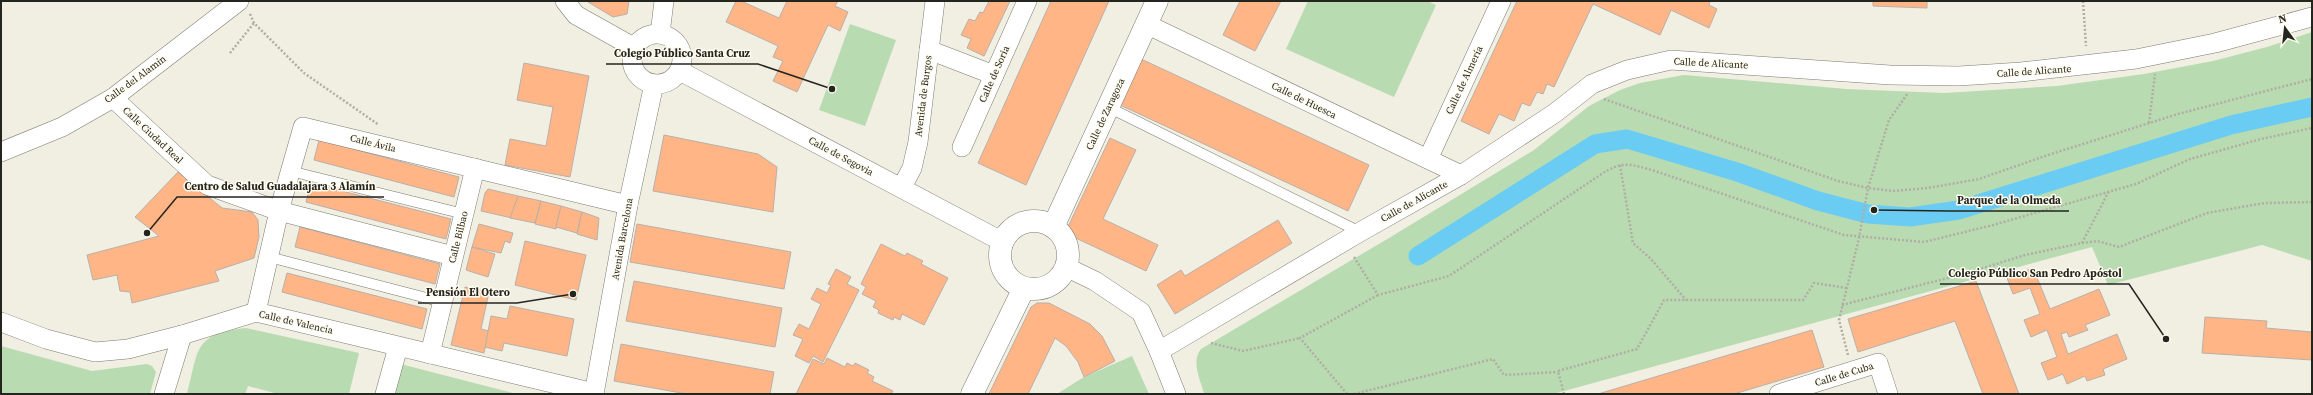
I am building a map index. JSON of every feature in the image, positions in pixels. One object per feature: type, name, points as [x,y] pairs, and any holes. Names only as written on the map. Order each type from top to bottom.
[{"type":"street","points":[[565,1],[576,15],[635,48]]},
{"type":"street","points":[[660,34],[664,1]]},
{"type":"street","name":"Avenida de Burgos","points":[[902,187],[912,168],[918,142],[935,1]]},
{"type":"street","name":"Calle de Soria","points":[[962,147],[1027,1]]},
{"type":"street","name":"Calle de Zaragoza","points":[[1053,227],[1157,1]]},
{"type":"street","name":"Calle de Almería","points":[[1428,159],[1501,1]]},
{"type":"street","name":"Calle del Alamín","points":[[1,152],[62,126],[113,98],[243,5]]},
{"type":"street","name":"Calle de Alicante","points":[[1159,351],[1198,330],[1352,237],[1462,175],[1549,117],[1592,84],[1627,70],[1671,60],[1922,75],[2021,72],[2084,66],[2158,54],[2266,30],[2312,17]]},
{"type":"street","name":"Calle de Huesca","points":[[1146,24],[1462,175]]},
{"type":"street","points":[[660,34],[672,39],[679,46],[683,61],[680,71],[673,78],[662,84],[654,84],[642,78],[635,70],[632,56],[635,48],[641,40],[648,36],[660,34]]},
{"type":"street","points":[[929,50],[994,75]]},
{"type":"street","name":"Calle de Segovia","points":[[680,71],[902,187],[1003,242]]},
{"type":"street","name":"Avenida Barcelona","points":[[594,394],[628,205],[654,84]]},
{"type":"street","name":"Calle Ciudad Real","points":[[113,98],[207,185],[279,211],[453,256]]},
{"type":"street","name":"Calle Ávila","points":[[256,312],[279,211],[303,127],[628,205]]},
{"type":"street","name":"Calle Bilbao","points":[[430,354],[475,168]]},
{"type":"street","points":[[1039,222],[1053,227],[1061,234],[1067,245],[1068,256],[1066,268],[1059,278],[1049,286],[1036,289],[1024,288],[1012,280],[1003,269],[1000,256],[1003,242],[1011,230],[1024,223],[1039,222]]},
{"type":"street","points":[[1066,268],[1095,281],[1141,312],[1159,351],[1176,394]]},
{"type":"street","points":[[972,394],[1024,288]]},
{"type":"street","name":"Calle de Valencia","points":[[1,322],[46,339],[95,352],[128,349],[182,335],[256,312],[594,394]]},
{"type":"street","points":[[164,394],[182,335]]},
{"type":"street","points":[[385,394],[398,347]]},
{"type":"street","name":"Calle de Cuba","points":[[1779,394],[1878,363],[1888,394]]},
{"type":"lane","points":[[1108,107],[1352,237]]},
{"type":"lane","points":[[290,171],[464,214]]},
{"type":"lane","points":[[269,257],[442,302]]},
{"type":"path","points":[[2083,1],[2086,40],[2084,66]]},
{"type":"path","points":[[243,5],[254,23],[304,73],[388,132],[384,146]]},
{"type":"path","points":[[230,53],[254,23]]},
{"type":"path","points":[[2149,123],[2158,54]]},
{"type":"path","points":[[1852,372],[1839,320],[1859,238],[1868,188],[1889,120],[1922,75]]},
{"type":"path","points":[[1582,92],[1838,181],[1868,188],[1900,191],[1979,179],[2048,155],[2149,123],[2312,79]]},
{"type":"path","points":[[1198,330],[1207,342],[1243,351],[1300,338],[1378,295],[1448,276],[1600,175],[1615,166],[1620,165],[1631,165],[1656,171],[1844,235],[1859,238],[1924,242],[1993,225],[2136,184],[2190,160],[2261,139],[2312,128]]},
{"type":"path","points":[[1620,165],[1634,242],[1651,259],[1686,300]]},
{"type":"path","points":[[2082,243],[2110,191]]},
{"type":"path","points":[[1842,305],[1964,274],[2025,255],[2082,243],[2097,241],[2119,247],[2207,214],[2265,203],[2312,202]]},
{"type":"path","points":[[1352,237],[1378,295]]},
{"type":"path","points":[[1354,394],[1493,359],[1504,375],[1558,372],[1637,349],[1664,300],[1803,300],[1814,283],[1847,288]]},
{"type":"path","points":[[1300,338],[1347,394]]},
{"type":"path","points":[[1558,372],[1564,394]]},
{"type":"green space","points":[[1308,1],[1427,1],[1436,5],[1394,97],[1286,49]]},
{"type":"green space","points":[[850,24],[896,40],[865,126],[819,110]]},
{"type":"green space","points":[[2312,32],[2312,261],[2262,245],[2108,285],[2092,247],[1553,394],[1204,393],[1200,382],[1196,365],[1198,354],[1201,349],[1534,150],[1589,106],[1620,90],[1640,83],[1684,75],[1846,89],[1944,93],[2057,86],[2144,74],[2213,61],[2267,47]]},
{"type":"green space","points":[[246,328],[359,353],[349,394],[278,394],[248,386],[245,394],[187,394],[197,355],[201,346],[207,340],[216,335]]},
{"type":"green space","points":[[1,346],[92,371],[147,364],[152,366],[156,372],[150,394],[1,394]]},
{"type":"green space","points":[[1132,356],[1149,394],[1057,394],[1084,377]]},
{"type":"green space","points":[[385,360],[517,394],[375,394]]},
{"type":"building","points":[[629,1],[627,14],[613,17],[588,2]]},
{"type":"building","points":[[736,1],[741,1],[779,18],[787,1],[838,1],[835,6],[848,12],[840,31],[828,25],[797,92],[773,81],[783,61],[773,57],[778,46],[726,22]]},
{"type":"building","points":[[989,1],[1010,1],[984,56],[967,48],[971,39],[961,35],[969,19],[975,21],[980,12],[983,13]]},
{"type":"building","points":[[1051,1],[1109,1],[1026,185],[978,163]]},
{"type":"building","points":[[1240,1],[1281,1],[1255,51],[1223,35]]},
{"type":"building","points":[[1517,1],[1710,1],[1709,5],[1717,9],[1709,28],[1671,10],[1660,35],[1593,4],[1554,87],[1547,84],[1543,94],[1537,92],[1530,106],[1522,103],[1514,121],[1499,114],[1489,134],[1461,121]]},
{"type":"building","points":[[1873,1],[1927,1],[1927,8],[1873,6]]},
{"type":"building","points":[[1141,59],[1369,165],[1348,211],[1120,105]]},
{"type":"building","points":[[524,63],[589,76],[570,177],[505,165],[510,139],[546,146],[553,107],[517,100]]},
{"type":"building","points":[[664,135],[758,154],[777,167],[773,212],[653,191]]},
{"type":"building","points":[[1110,138],[1136,150],[1103,219],[1158,245],[1146,271],[1065,233]]},
{"type":"building","points":[[319,140],[459,177],[454,197],[314,160]]},
{"type":"building","points":[[178,172],[222,208],[252,212],[258,220],[259,237],[254,258],[215,271],[219,281],[132,303],[130,292],[120,291],[117,275],[93,280],[87,255],[159,236],[135,217]]},
{"type":"building","points":[[311,183],[451,219],[446,239],[306,202]]},
{"type":"building","points":[[488,189],[518,196],[512,218],[481,211],[485,193]]},
{"type":"building","points":[[518,196],[541,201],[535,223],[510,218]]},
{"type":"building","points":[[541,201],[561,206],[556,229],[535,224]]},
{"type":"building","points":[[561,206],[582,212],[577,233],[556,227]]},
{"type":"building","points":[[582,212],[599,218],[597,240],[577,234]]},
{"type":"building","points":[[1278,220],[1292,243],[1175,314],[1157,285],[1181,270],[1185,276]]},
{"type":"building","points":[[479,224],[513,233],[510,243],[505,241],[501,253],[472,247]]},
{"type":"building","points":[[637,224],[791,252],[784,289],[630,262]]},
{"type":"building","points":[[300,227],[440,264],[435,284],[295,247]]},
{"type":"building","points":[[525,241],[586,255],[576,300],[515,285]]},
{"type":"building","points":[[881,244],[905,256],[907,253],[923,261],[921,264],[948,278],[924,325],[902,314],[900,320],[894,317],[893,320],[878,313],[879,310],[873,307],[876,301],[862,294],[866,287],[861,284]]},
{"type":"building","points":[[472,247],[495,254],[488,277],[466,270]]},
{"type":"building","points":[[2033,268],[2050,309],[2099,289],[2110,315],[2085,325],[2088,330],[2069,337],[2067,332],[2061,334],[2068,354],[2117,334],[2127,359],[2103,369],[2105,375],[2087,381],[2085,376],[2067,384],[2063,374],[2048,380],[2041,363],[2057,357],[2047,330],[2031,337],[2024,320],[2040,314],[2030,288],[2013,294],[2007,278]]},
{"type":"building","points":[[836,269],[851,277],[847,284],[859,290],[823,362],[813,356],[809,363],[795,356],[803,339],[793,335],[799,324],[809,329],[821,304],[811,299],[817,288],[827,293],[831,285],[828,284]]},
{"type":"building","points":[[287,273],[427,309],[422,329],[282,292]]},
{"type":"building","points":[[634,281],[782,308],[775,347],[626,321]]},
{"type":"building","points":[[1976,281],[2019,394],[1983,394],[1955,321],[1858,352],[1848,319]]},
{"type":"building","points":[[465,287],[489,292],[481,329],[489,331],[484,353],[451,345]]},
{"type":"building","points":[[1037,303],[1049,303],[1090,324],[1102,336],[1115,361],[1084,377],[1078,362],[1066,346],[1055,338],[1028,394],[989,394],[1031,307]]},
{"type":"building","points":[[510,306],[574,319],[567,356],[504,343],[502,351],[485,347],[491,316],[507,319]]},
{"type":"building","points":[[2205,317],[2267,321],[2266,328],[2312,332],[2312,360],[2202,353]]},
{"type":"building","points":[[1812,330],[1824,367],[1734,394],[1598,394]]},
{"type":"building","points":[[621,344],[774,372],[770,394],[687,394],[614,381]]},
{"type":"building","points":[[827,358],[845,367],[847,363],[853,366],[855,363],[869,370],[867,373],[874,377],[872,381],[893,391],[891,394],[796,394],[813,359],[824,364]]},
{"type":"waterway","points":[[1418,256],[1595,144],[1627,139],[1737,172],[1818,201],[1868,214],[1910,217],[1959,210],[2231,125],[2312,107]]},
{"type":"place","name":"Colegio Público Santa Cruz","points":[[832,89]]},
{"type":"place","name":"Parque de la Olmeda","points":[[1874,210]]},
{"type":"place","name":"Centro de Salud Guadalajara 3 Alamín","points":[[147,233]]},
{"type":"place","name":"Pensión El Otero","points":[[573,294]]},
{"type":"place","name":"Colegio Público San Pedro Apóstol","points":[[2166,339]]}]
